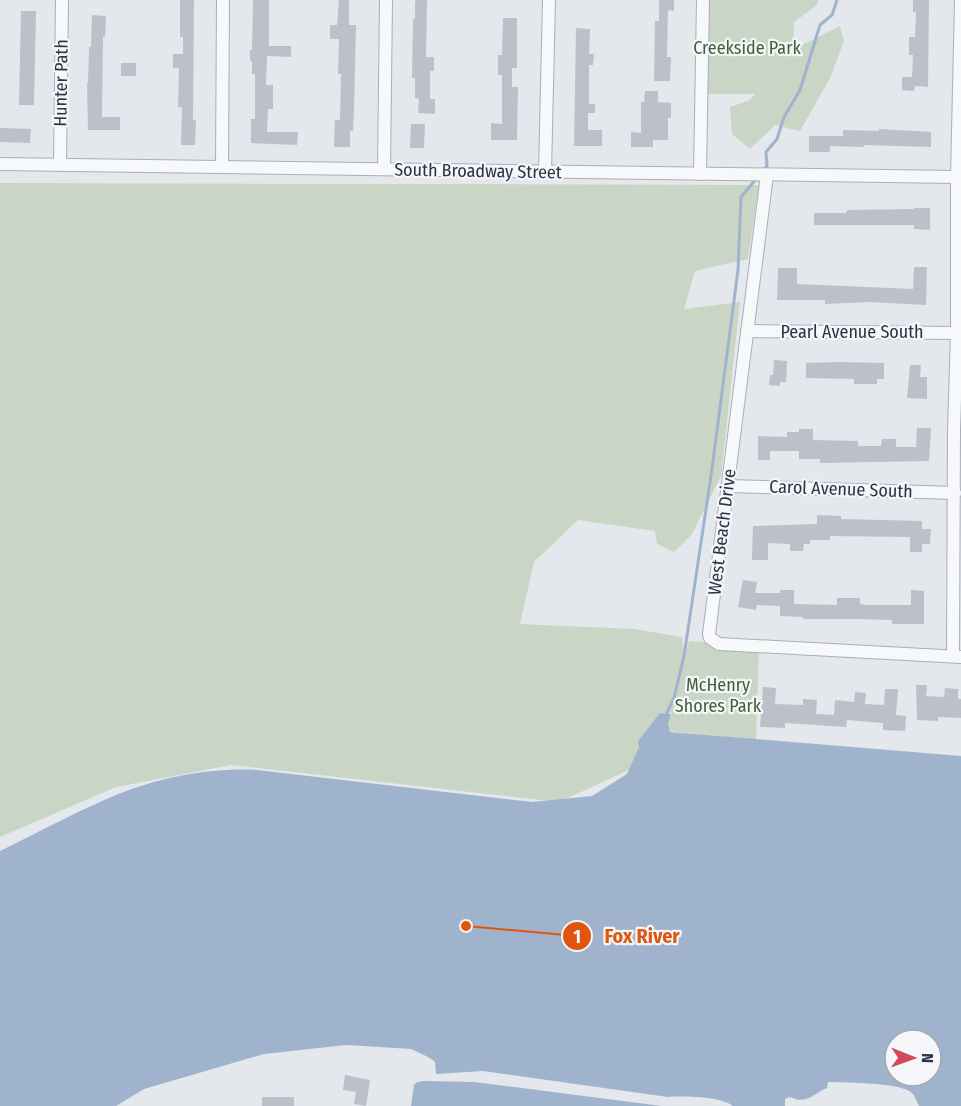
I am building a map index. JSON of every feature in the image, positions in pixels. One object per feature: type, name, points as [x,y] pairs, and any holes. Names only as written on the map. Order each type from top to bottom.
[{"type":"street","name":"Hunter Path","points":[[60,165],[62,0]]},
{"type":"street","points":[[222,167],[223,0]]},
{"type":"street","points":[[384,169],[386,0]]},
{"type":"street","points":[[545,172],[549,0]]},
{"type":"street","points":[[700,174],[703,0]]},
{"type":"street","points":[[957,656],[955,493],[958,430],[957,177],[961,0]]},
{"type":"street","name":"South Broadway Street","points":[[0,164],[957,177]]},
{"type":"street","name":"West Beach Drive","points":[[767,175],[709,634],[719,644],[957,656]]},
{"type":"street","name":"Pearl Avenue South","points":[[747,331],[957,333]]},
{"type":"street","name":"Carol Avenue South","points":[[728,486],[955,493]]},
{"type":"green space","name":"Creekside Park","points":[[703,0],[819,0],[816,6],[794,22],[793,57],[800,46],[840,26],[844,41],[830,78],[800,131],[775,125],[750,149],[732,134],[730,107],[748,101],[756,94],[702,94]]},
{"type":"green space","name":"McHenry Shores Park","points":[[0,183],[759,185],[748,259],[695,271],[684,309],[740,302],[721,476],[692,534],[674,552],[657,544],[655,531],[578,520],[534,562],[520,624],[634,629],[682,637],[684,661],[689,641],[759,646],[756,740],[669,731],[668,724],[672,713],[660,713],[639,747],[631,769],[559,802],[231,765],[116,787],[0,837]]},
{"type":"water","points":[[660,713],[671,714],[668,724],[670,732],[961,756],[961,1106],[919,1106],[912,1093],[902,1088],[943,1088],[943,1028],[883,1028],[883,1085],[828,1082],[827,1088],[810,1098],[785,1099],[785,1106],[733,1106],[711,1098],[668,1097],[483,1071],[436,1074],[435,1062],[411,1049],[346,1045],[264,1054],[144,1089],[116,1106],[0,1106],[0,851],[121,793],[188,774],[240,769],[257,770],[532,802],[592,796],[627,774],[639,747],[638,741]]},
{"type":"water","points":[[424,1081],[474,1082],[662,1106],[411,1106],[414,1085]]},
{"type":"building","points":[[180,0],[194,0],[193,120],[196,120],[195,145],[181,145],[182,107],[178,107],[179,68],[173,68],[173,54],[183,54],[183,37],[180,37]]},
{"type":"building","points":[[253,0],[269,0],[269,46],[291,46],[291,57],[267,56],[266,85],[273,85],[273,109],[268,109],[267,132],[298,132],[297,145],[251,143],[251,119],[255,119],[255,74],[252,74],[252,61],[250,61]]},
{"type":"building","points":[[339,0],[349,0],[349,25],[356,25],[353,131],[350,131],[350,147],[334,147],[335,120],[340,120],[341,74],[338,74],[339,39],[330,39],[330,25],[337,25]]},
{"type":"building","points":[[427,0],[426,57],[434,57],[434,71],[430,71],[430,99],[435,99],[435,114],[418,113],[419,99],[415,98],[415,78],[412,78],[413,19],[415,19],[415,1]]},
{"type":"building","points":[[659,0],[674,0],[674,11],[668,10],[667,57],[671,57],[670,81],[654,81],[655,21],[659,21]]},
{"type":"building","points":[[913,0],[929,0],[928,87],[915,86],[914,91],[902,90],[902,77],[912,77],[913,55],[909,55],[909,37],[915,37],[916,12],[913,12]]},
{"type":"building","points":[[21,11],[36,11],[34,105],[19,105]]},
{"type":"building","points":[[92,15],[106,16],[105,37],[103,37],[102,117],[120,117],[120,130],[88,130],[87,83]]},
{"type":"building","points":[[503,18],[517,18],[517,68],[512,68],[512,87],[518,87],[517,140],[491,140],[491,123],[502,124],[502,75],[498,75],[498,55],[502,55]]},
{"type":"building","points":[[576,28],[590,29],[589,54],[594,54],[593,65],[589,65],[589,104],[595,104],[595,113],[588,113],[588,130],[602,130],[602,146],[574,146]]},
{"type":"building","points":[[121,63],[136,63],[136,76],[121,76]]},
{"type":"building","points":[[645,91],[658,91],[658,102],[671,103],[668,140],[653,140],[653,147],[631,147],[631,132],[641,133],[641,102],[644,102]]},
{"type":"building","points":[[411,124],[425,124],[424,148],[410,148]]},
{"type":"building","points":[[0,128],[31,129],[30,143],[0,142]]},
{"type":"building","points":[[879,129],[931,132],[931,147],[830,146],[830,152],[809,152],[809,136],[843,136],[843,130],[879,131]]},
{"type":"building","points":[[930,208],[930,230],[914,229],[914,225],[814,225],[814,213]]},
{"type":"building","points":[[914,267],[927,267],[926,305],[870,302],[825,304],[825,300],[777,300],[778,268],[797,268],[797,284],[913,289]]},
{"type":"building","points":[[774,360],[787,361],[786,382],[780,382],[780,386],[769,385],[770,375],[773,375]]},
{"type":"building","points":[[806,363],[884,363],[884,379],[877,379],[877,384],[854,384],[854,379],[806,378]]},
{"type":"building","points":[[910,365],[921,365],[920,377],[927,377],[927,399],[907,398]]},
{"type":"building","points":[[917,428],[931,428],[929,461],[820,463],[820,459],[799,459],[799,451],[770,451],[770,460],[758,460],[758,436],[787,437],[787,432],[813,429],[813,440],[858,441],[858,446],[881,446],[882,439],[896,439],[896,447],[916,447]]},
{"type":"building","points":[[817,515],[841,516],[841,519],[922,521],[922,529],[931,529],[930,544],[922,544],[922,552],[910,552],[910,537],[830,536],[830,540],[810,540],[810,544],[804,544],[803,551],[790,551],[790,544],[768,543],[768,560],[752,560],[753,526],[817,524]]},
{"type":"building","points":[[743,580],[757,582],[755,593],[780,593],[780,590],[794,590],[794,604],[837,605],[837,598],[860,598],[860,604],[866,605],[911,605],[911,590],[924,591],[924,624],[892,624],[892,620],[803,619],[803,617],[780,616],[780,606],[757,605],[756,610],[738,607]]},
{"type":"building","points":[[916,685],[927,685],[926,696],[944,697],[945,688],[958,689],[958,699],[961,699],[961,718],[938,717],[938,721],[917,720]]},
{"type":"building","points":[[763,687],[776,688],[775,704],[803,705],[803,699],[817,700],[816,714],[834,715],[835,700],[854,702],[855,692],[866,693],[865,704],[884,705],[885,689],[898,689],[896,715],[906,716],[905,731],[883,730],[883,723],[847,720],[846,727],[785,723],[785,728],[760,727]]},
{"type":"building","points":[[345,1075],[370,1080],[366,1106],[354,1104],[356,1092],[343,1090]]},
{"type":"building","points":[[262,1097],[294,1097],[294,1106],[262,1106]]},
{"type":"waterway","points":[[763,171],[767,166],[766,152],[777,139],[784,117],[800,90],[820,25],[832,15],[837,0]]},
{"type":"waterway","points":[[665,717],[674,698],[684,656],[711,476],[738,270],[741,197],[757,178]]},
{"type":"place","name":"Fox River","points":[[466,926]]}]
